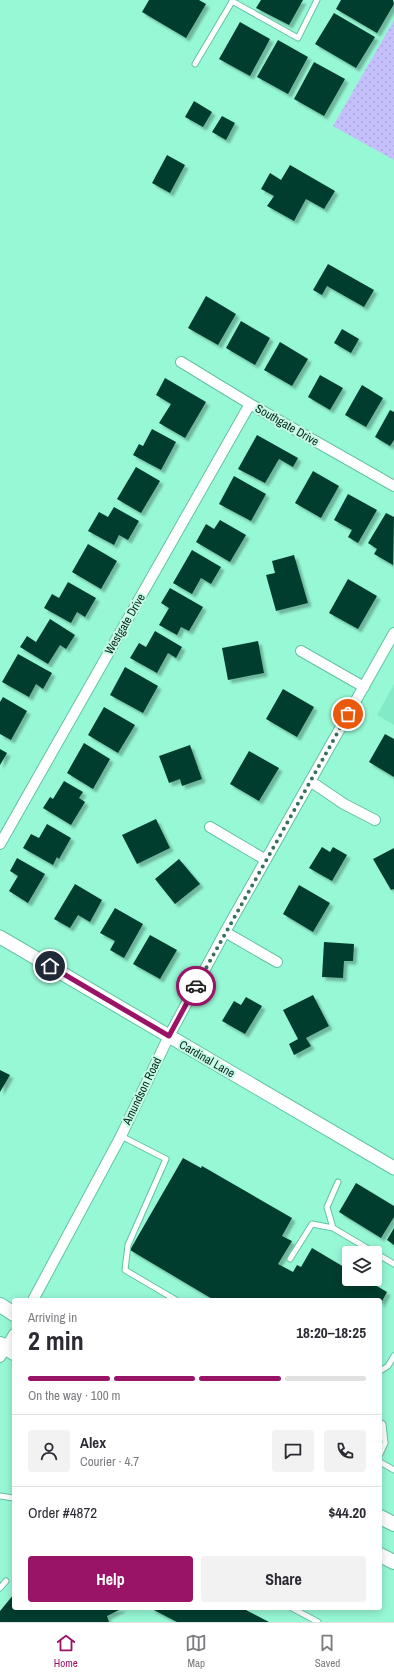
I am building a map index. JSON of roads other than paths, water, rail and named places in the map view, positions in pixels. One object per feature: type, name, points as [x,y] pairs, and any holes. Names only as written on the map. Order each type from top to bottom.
[{"type":"main road","points":[[0,1305],[12,1313]]},
{"type":"main road","points":[[382,1518],[394,1524]]},
{"type":"main road","points":[[382,1556],[394,1562]]},
{"type":"street","name":"Southgate Drive","points":[[181,362],[250,404],[394,486]]},
{"type":"street","name":"Westgate Drive","points":[[0,844],[250,404]]},
{"type":"street","name":"Amundson Road","points":[[34,1298],[121,1136],[169,1036],[225,932],[393,638]]},
{"type":"street","points":[[302,651],[364,687]]},
{"type":"street","points":[[310,781],[344,804],[375,820]]},
{"type":"street","points":[[210,827],[266,860]]},
{"type":"street","points":[[225,932],[278,962]]},
{"type":"street","name":"Cardinal Lane","points":[[0,937],[394,1168]]},
{"type":"street","points":[[5,1350],[12,1338]]},
{"type":"lane","points":[[195,64],[233,0],[298,38],[317,0]]},
{"type":"lane","points":[[121,1136],[166,1159],[128,1245],[125,1270],[173,1298]]},
{"type":"lane","points":[[333,1228],[327,1207],[338,1182]]},
{"type":"lane","points":[[290,1259],[312,1224],[333,1228],[394,1264]]},
{"type":"lane","points":[[382,1370],[388,1366],[394,1356]]},
{"type":"lane","points":[[382,1423],[385,1443],[382,1450]]},
{"type":"lane","points":[[382,1463],[394,1470]]},
{"type":"lane","points":[[0,1496],[12,1498]]},
{"type":"lane","points":[[0,1588],[6,1580]]},
{"type":"lane","points":[[296,1610],[318,1622]]}]
